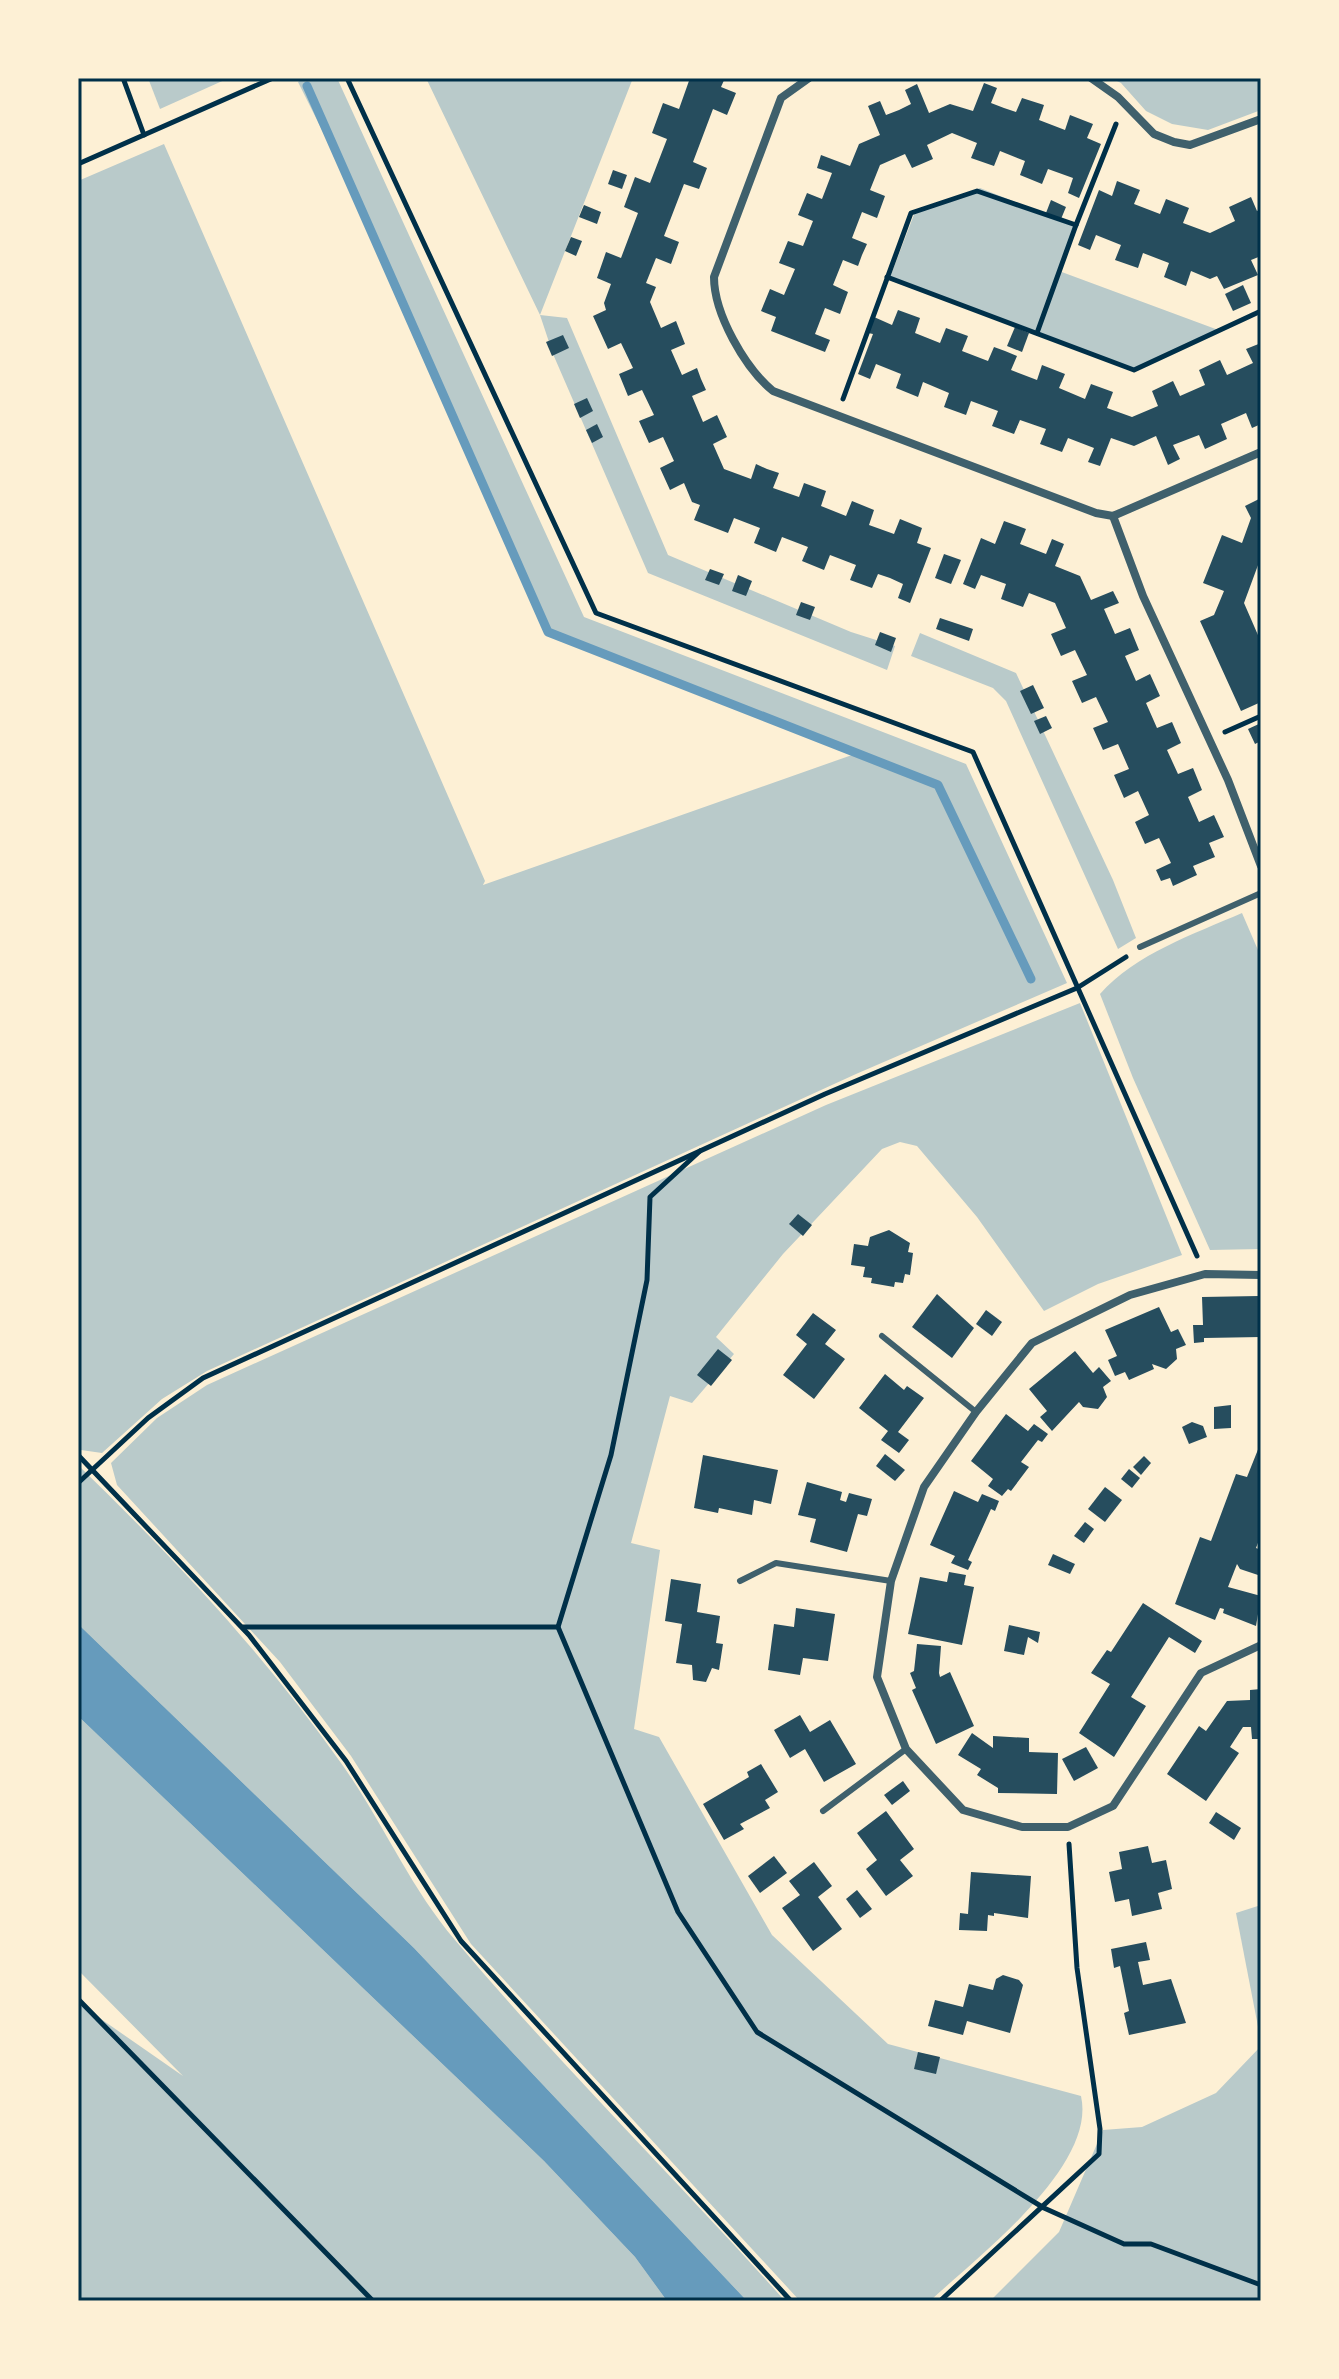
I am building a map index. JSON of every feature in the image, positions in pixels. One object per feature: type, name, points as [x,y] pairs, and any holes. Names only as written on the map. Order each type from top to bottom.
[{"type":"street","points":[[809,78],[781,98],[720,256],[714,289],[758,379],[773,391],[1096,513],[1113,516],[1261,452]]},
{"type":"street","points":[[1091,78],[1124,103],[1154,134],[1190,145],[1261,119]]},
{"type":"street","points":[[1113,516],[1143,596],[1209,739],[1261,866]]},
{"type":"street","points":[[1261,1275],[1205,1274],[1130,1295],[1032,1343],[976,1412],[924,1487],[891,1581],[877,1677],[906,1749],[963,1810],[1022,1827],[1068,1827],[1113,1806],[1201,1673],[1261,1645]]},
{"type":"lane","points":[[1140,947],[1261,893]]},
{"type":"lane","points":[[882,1336],[976,1412]]},
{"type":"lane","points":[[740,1581],[776,1563],[891,1581]]},
{"type":"lane","points":[[823,1811],[906,1749]]},
{"type":"path","points":[[123,78],[144,135]]},
{"type":"path","points":[[78,164],[273,78]]},
{"type":"path","points":[[347,78],[596,613],[973,752],[1205,1274]]},
{"type":"path","points":[[1037,333],[1124,103]]},
{"type":"path","points":[[837,415],[911,213],[977,191],[1076,225]]},
{"type":"path","points":[[887,277],[1134,370],[1261,311]]},
{"type":"path","points":[[1209,739],[1261,716]]},
{"type":"path","points":[[78,1483],[95,1471],[148,1418],[203,1378],[394,1294],[700,1151],[1077,988],[1140,947]]},
{"type":"path","points":[[700,1151],[650,1197],[647,1280],[611,1455],[558,1627],[678,1912],[757,2032],[1044,2208],[1124,2244],[1151,2244],[1261,2285]]},
{"type":"path","points":[[78,1455],[241,1627],[346,1761],[461,1941],[791,2301]]},
{"type":"path","points":[[241,1627],[558,1627]]},
{"type":"path","points":[[940,2301],[1099,2154],[1100,2129],[1077,1968],[1068,1827]]},
{"type":"path","points":[[78,1999],[373,2301]]},
{"type":"shaded area","points":[[148,78],[229,78],[160,109]]},
{"type":"shaded area","points":[[303,78],[337,78],[584,617],[966,764],[1067,983],[856,1074],[207,1371],[162,1399],[102,1453],[81,1450],[78,181],[164,144],[485,881],[483,885],[852,755],[546,634],[344,174],[298,82]]},
{"type":"shaded area","points":[[426,78],[633,78],[540,315]]},
{"type":"shaded area","points":[[1111,78],[1261,78],[1261,110],[1208,130],[1172,124],[1146,111],[1121,83]]},
{"type":"shaded area","points":[[980,188],[1074,225],[1059,271],[1221,331],[1134,370],[889,280],[915,212]]},
{"type":"shaded area","points":[[540,315],[567,318],[668,555],[851,632],[895,646],[887,670],[648,573],[553,354]]},
{"type":"shaded area","points":[[920,633],[1016,673],[1113,880],[1136,938],[1118,949],[1006,701],[993,688],[911,656]]},
{"type":"shaded area","points":[[1242,913],[1261,957],[1261,1249],[1210,1250],[1133,1078],[1100,994],[1130,967],[1148,956]]},
{"type":"shaded area","points":[[1080,1003],[1182,1255],[1098,1284],[1044,1311],[977,1217],[917,1146],[900,1142],[882,1149],[783,1254],[716,1337],[734,1354],[692,1403],[670,1396],[631,1543],[660,1550],[634,1729],[659,1737],[772,1935],[888,2044],[1081,2096],[1081,2123],[1071,2152],[1053,2180],[1003,2236],[930,2301],[800,2301],[471,1944],[351,1756],[280,1662],[117,1485],[111,1463],[157,1418],[207,1385],[826,1105]]},
{"type":"shaded area","points":[[78,1465],[183,1571],[281,1683],[356,1785],[424,1898],[455,1940],[785,2301],[747,2301],[414,1948],[78,1624]]},
{"type":"shaded area","points":[[78,1716],[544,2161],[635,2257],[667,2301],[78,2301],[78,2003],[183,2076],[78,1970]]},
{"type":"shaded area","points":[[1261,1905],[1261,2042],[1236,1913]]},
{"type":"shaded area","points":[[1261,2046],[1261,2301],[990,2301],[1059,2232],[1103,2130],[1142,2127],[1216,2093]]},
{"type":"water","points":[[78,1624],[414,1948],[747,2301],[667,2301],[635,2257],[544,2161],[78,1716]]},
{"type":"building","points":[[690,78],[725,78],[721,87],[736,93],[727,115],[713,109],[693,162],[707,168],[699,189],[684,184],[664,236],[679,242],[671,264],[656,258],[646,283],[656,287],[650,302],[661,328],[676,321],[685,344],[671,350],[682,375],[697,368],[706,390],[692,396],[703,422],[717,415],[727,437],[713,444],[724,469],[751,479],[756,464],[779,473],[773,488],[799,497],[804,483],[826,491],[821,506],[846,516],[852,501],[874,510],[869,525],[894,534],[900,519],[922,528],[917,543],[931,548],[910,603],[898,598],[903,584],[878,574],[872,588],[850,580],[856,565],[830,555],[824,570],[802,561],[808,547],[782,537],[776,552],[754,543],[760,528],[734,518],[728,533],[694,520],[700,505],[692,502],[684,483],[670,490],[660,468],[674,461],[663,437],[649,443],[639,421],[654,415],[642,390],[628,396],[619,374],[633,368],[621,343],[608,349],[593,316],[606,310],[604,303],[611,284],[597,278],[606,252],[621,258],[638,213],[624,207],[635,177],[650,183],[667,139],[652,133],[663,103],[679,109]]},
{"type":"building","points":[[984,83],[997,88],[991,103],[1004,108],[1016,112],[1022,98],[1044,105],[1039,120],[1065,130],[1070,115],[1093,124],[1087,138],[1101,144],[1079,198],[1068,193],[1073,178],[1048,169],[1042,184],[1020,175],[1025,161],[1000,151],[994,166],[971,158],[977,143],[952,133],[927,145],[933,159],[912,168],[905,154],[880,165],[870,190],[885,196],[877,218],[862,212],[852,238],[867,244],[858,266],[843,260],[833,285],[848,292],[840,314],[825,308],[815,334],[830,340],[825,352],[771,331],[776,317],[761,311],[770,289],[784,295],[795,269],[779,263],[788,241],[803,246],[813,221],[798,215],[807,193],[822,199],[832,173],[817,168],[821,155],[850,166],[859,144],[880,135],[868,106],[880,101],[886,115],[899,110],[911,104],[905,90],[917,84],[929,113],[950,104],[973,111]]},
{"type":"building","points":[[613,170],[627,175],[622,189],[608,184]]},
{"type":"building","points":[[1117,181],[1140,190],[1134,204],[1160,214],[1166,199],[1189,208],[1183,223],[1210,233],[1235,221],[1229,207],[1251,197],[1257,211],[1261,209],[1261,256],[1251,260],[1258,275],[1224,289],[1217,276],[1210,279],[1191,271],[1186,286],[1164,277],[1169,263],[1143,253],[1138,268],[1115,260],[1121,245],[1096,235],[1090,250],[1078,245],[1099,190],[1112,196]]},
{"type":"building","points":[[1051,200],[1066,207],[1061,219],[1046,213]]},
{"type":"building","points":[[584,205],[601,212],[597,224],[579,217]]},
{"type":"building","points":[[571,237],[582,241],[576,256],[565,251]]},
{"type":"building","points":[[1243,285],[1251,303],[1233,311],[1225,294]]},
{"type":"building","points":[[898,310],[920,318],[915,333],[940,343],[946,328],[968,336],[962,351],[988,361],[994,347],[1017,356],[1011,370],[1037,380],[1042,365],[1065,374],[1059,388],[1085,399],[1091,384],[1113,392],[1107,408],[1132,417],[1158,406],[1152,391],[1173,381],[1180,396],[1205,385],[1199,370],[1220,360],[1227,375],[1253,363],[1246,349],[1261,343],[1261,424],[1252,428],[1246,413],[1221,424],[1227,439],[1205,449],[1199,435],[1173,445],[1180,459],[1168,465],[1156,436],[1134,446],[1111,438],[1100,466],[1088,462],[1094,448],[1068,438],[1062,452],[1040,444],[1046,429],[1020,420],[1014,434],[992,426],[998,411],[971,401],[966,415],[944,407],[949,393],[923,382],[918,397],[896,388],[901,374],[876,364],[870,379],[858,374],[873,334],[868,333],[874,317],[892,325]]},
{"type":"building","points":[[1015,327],[1029,333],[1022,352],[1007,346]]},
{"type":"building","points":[[563,335],[569,348],[552,356],[546,342]]},
{"type":"building","points":[[587,398],[593,411],[580,418],[574,404]]},
{"type":"building","points":[[597,424],[603,437],[592,443],[586,430]]},
{"type":"building","points":[[1261,498],[1261,557],[1244,603],[1261,642],[1261,702],[1241,711],[1200,621],[1214,615],[1224,591],[1203,583],[1222,535],[1242,543],[1251,518],[1245,506]]},
{"type":"building","points":[[1004,521],[1026,529],[1020,544],[1046,554],[1052,539],[1064,544],[1055,566],[1080,576],[1091,600],[1113,591],[1119,603],[1104,609],[1115,634],[1130,628],[1139,650],[1125,656],[1136,681],[1150,674],[1160,696],[1146,703],[1157,728],[1172,722],[1181,743],[1167,750],[1178,774],[1193,768],[1202,790],[1188,797],[1199,822],[1214,815],[1224,837],[1209,843],[1215,857],[1193,866],[1197,875],[1173,886],[1170,878],[1161,881],[1156,870],[1171,863],[1159,838],[1145,844],[1135,822],[1149,815],[1138,791],[1124,798],[1114,775],[1129,769],[1118,744],[1103,750],[1093,728],[1108,722],[1096,697],[1082,703],[1072,681],[1087,675],[1075,650],[1061,656],[1051,634],[1066,628],[1055,603],[1029,593],[1023,607],[1001,599],[1006,584],[981,575],[975,589],[963,584],[981,538],[995,544]]},
{"type":"building","points":[[944,554],[961,560],[951,584],[935,578]]},
{"type":"building","points":[[710,569],[724,574],[719,585],[705,580]]},
{"type":"building","points":[[738,575],[752,581],[746,596],[732,591]]},
{"type":"building","points":[[801,602],[815,607],[810,620],[796,615]]},
{"type":"building","points":[[940,618],[973,629],[969,641],[936,629]]},
{"type":"building","points":[[880,632],[896,638],[891,652],[875,645]]},
{"type":"building","points":[[1033,685],[1044,708],[1031,714],[1020,691]]},
{"type":"building","points":[[1046,716],[1052,728],[1040,734],[1034,721]]},
{"type":"building","points":[[1261,723],[1261,741],[1255,744],[1248,729]]},
{"type":"building","points":[[798,1214],[812,1225],[803,1236],[789,1224]]},
{"type":"building","points":[[889,1230],[910,1243],[908,1252],[913,1253],[910,1275],[905,1274],[903,1283],[895,1282],[894,1287],[871,1283],[872,1278],[863,1277],[865,1267],[851,1265],[854,1244],[868,1246],[870,1237]]},
{"type":"building","points":[[937,1294],[974,1328],[952,1358],[912,1327]]},
{"type":"building","points":[[1259,1296],[1261,1337],[1204,1338],[1204,1342],[1194,1343],[1193,1325],[1203,1325],[1202,1297]]},
{"type":"building","points":[[1159,1307],[1171,1332],[1178,1329],[1186,1345],[1176,1349],[1177,1359],[1166,1369],[1152,1364],[1154,1369],[1129,1380],[1125,1372],[1115,1376],[1108,1360],[1117,1356],[1105,1330]]},
{"type":"building","points":[[986,1310],[1002,1322],[992,1336],[976,1324]]},
{"type":"building","points":[[813,1313],[836,1330],[825,1344],[845,1359],[814,1399],[783,1375],[807,1344],[796,1335]]},
{"type":"building","points":[[718,1349],[732,1360],[711,1386],[697,1375]]},
{"type":"building","points":[[1075,1351],[1093,1373],[1099,1367],[1111,1381],[1103,1387],[1107,1397],[1098,1409],[1083,1407],[1079,1402],[1052,1431],[1040,1417],[1047,1411],[1029,1389]]},
{"type":"building","points":[[885,1374],[904,1390],[907,1386],[924,1398],[898,1432],[909,1440],[899,1453],[881,1440],[888,1431],[859,1408]]},
{"type":"building","points":[[1231,1405],[1231,1428],[1214,1429],[1214,1407]]},
{"type":"building","points":[[1006,1414],[1028,1431],[1034,1424],[1048,1434],[1042,1442],[1038,1440],[1021,1462],[1029,1467],[1011,1491],[1008,1489],[1002,1496],[988,1486],[993,1479],[971,1461]]},
{"type":"building","points":[[1192,1422],[1203,1426],[1207,1437],[1189,1444],[1182,1427]]},
{"type":"building","points":[[1261,1442],[1261,1535],[1256,1548],[1261,1550],[1261,1576],[1240,1569],[1237,1564],[1228,1587],[1261,1596],[1256,1626],[1223,1613],[1224,1609],[1220,1608],[1215,1620],[1175,1604],[1200,1537],[1211,1541],[1236,1474],[1247,1477]]},
{"type":"building","points":[[885,1454],[905,1470],[895,1481],[876,1466]]},
{"type":"building","points":[[703,1455],[778,1470],[771,1504],[754,1500],[752,1515],[719,1508],[718,1513],[694,1508]]},
{"type":"building","points":[[1144,1456],[1151,1463],[1141,1475],[1133,1467]]},
{"type":"building","points":[[1129,1469],[1140,1478],[1132,1488],[1121,1479]]},
{"type":"building","points":[[807,1482],[842,1492],[840,1500],[846,1502],[849,1493],[872,1499],[867,1516],[858,1514],[847,1552],[810,1542],[816,1519],[798,1515]]},
{"type":"building","points":[[1105,1487],[1122,1500],[1105,1522],[1088,1509]]},
{"type":"building","points":[[954,1491],[978,1502],[982,1494],[999,1501],[995,1511],[991,1509],[968,1560],[972,1562],[968,1570],[951,1563],[955,1556],[930,1545]]},
{"type":"building","points":[[1085,1522],[1094,1529],[1084,1543],[1074,1536]]},
{"type":"building","points":[[1053,1554],[1075,1564],[1070,1574],[1048,1565]]},
{"type":"building","points":[[949,1572],[966,1575],[964,1585],[974,1587],[962,1645],[908,1634],[920,1577],[947,1582]]},
{"type":"building","points":[[671,1579],[701,1584],[697,1612],[720,1616],[716,1643],[723,1644],[719,1670],[712,1668],[706,1682],[693,1680],[692,1665],[676,1663],[682,1624],[665,1621]]},
{"type":"building","points":[[1143,1603],[1202,1641],[1195,1653],[1169,1637],[1131,1697],[1146,1706],[1114,1757],[1079,1733],[1110,1684],[1091,1673],[1107,1650],[1111,1652]]},
{"type":"building","points":[[796,1608],[835,1614],[828,1661],[803,1658],[800,1675],[768,1670],[774,1624],[794,1627]]},
{"type":"building","points":[[1009,1625],[1040,1632],[1038,1643],[1028,1637],[1024,1655],[1004,1651]]},
{"type":"building","points":[[917,1644],[941,1646],[940,1677],[950,1672],[974,1726],[936,1744],[912,1690],[916,1688],[910,1673],[914,1671]]},
{"type":"building","points":[[1261,1689],[1261,1739],[1252,1739],[1251,1727],[1243,1727],[1230,1747],[1239,1753],[1206,1801],[1167,1774],[1199,1726],[1206,1731],[1227,1701],[1250,1700],[1250,1690]]},
{"type":"building","points":[[800,1715],[810,1732],[830,1720],[856,1764],[824,1782],[805,1749],[790,1758],[774,1730]]},
{"type":"building","points":[[972,1733],[993,1748],[993,1736],[1029,1738],[1029,1752],[1058,1753],[1057,1794],[998,1793],[998,1788],[977,1775],[981,1769],[958,1755]]},
{"type":"building","points":[[1086,1747],[1098,1768],[1074,1781],[1062,1759]]},
{"type":"building","points":[[761,1764],[778,1792],[765,1800],[770,1808],[740,1824],[744,1829],[724,1840],[703,1804],[749,1777],[747,1772]]},
{"type":"building","points":[[903,1781],[910,1791],[892,1805],[884,1795]]},
{"type":"building","points":[[886,1811],[914,1849],[900,1860],[913,1876],[886,1896],[866,1869],[877,1860],[857,1833]]},
{"type":"building","points":[[1216,1812],[1241,1828],[1234,1840],[1209,1823]]},
{"type":"building","points":[[1148,1846],[1152,1863],[1166,1860],[1172,1889],[1158,1893],[1162,1909],[1132,1916],[1129,1899],[1115,1902],[1109,1872],[1122,1869],[1119,1852]]},
{"type":"building","points":[[774,1856],[787,1873],[760,1893],[748,1876]]},
{"type":"building","points":[[814,1862],[832,1886],[818,1897],[842,1929],[813,1951],[782,1908],[800,1895],[789,1881]]},
{"type":"building","points":[[971,1872],[1031,1876],[1028,1918],[994,1913],[994,1916],[988,1915],[987,1931],[959,1930],[960,1913],[968,1914]]},
{"type":"building","points":[[857,1890],[872,1909],[860,1918],[846,1899]]},
{"type":"building","points":[[1146,1942],[1150,1960],[1138,1962],[1143,1985],[1171,1979],[1186,2023],[1129,2035],[1124,2013],[1129,2011],[1120,1966],[1114,1968],[1111,1949]]},
{"type":"building","points":[[1003,1975],[1019,1980],[1023,1985],[1010,2033],[967,2021],[963,2035],[928,2026],[935,2000],[963,2007],[969,1984],[993,1990],[996,1979]]},
{"type":"building","points":[[918,2052],[940,2057],[936,2074],[914,2069]]},
{"type":"waterway","points":[[307,86],[548,632],[938,785],[1031,979]]}]
